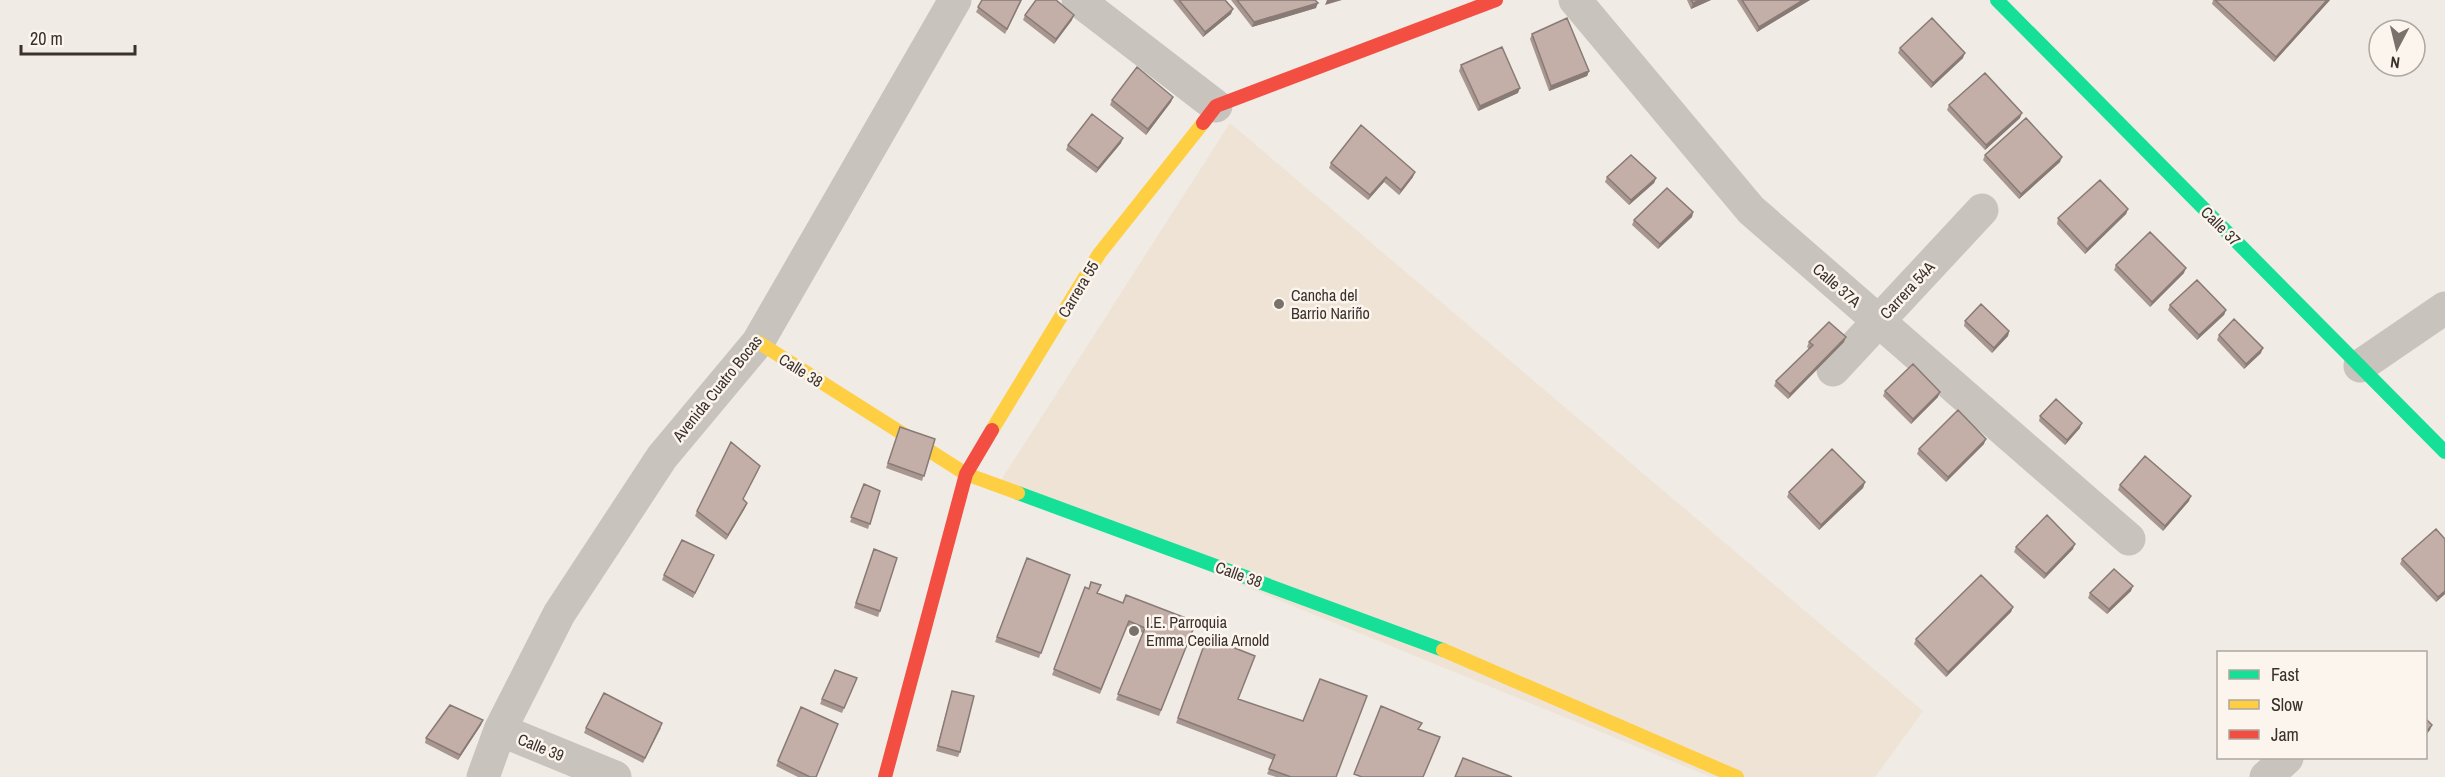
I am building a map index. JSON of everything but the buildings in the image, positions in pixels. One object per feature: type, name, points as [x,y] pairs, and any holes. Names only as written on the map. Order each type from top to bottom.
[{"type":"street","name":"Avenida Cuatro Bocas","points":[[483,777],[500,730],[559,614],[662,457],[758,342],[955,0]]},
{"type":"street","points":[[1078,0],[1216,106],[1496,0]]},
{"type":"street","name":"Calle 37A","points":[[1575,0],[1751,210],[2129,539]]},
{"type":"street","name":"Calle 37","points":[[1997,0],[2445,452]]},
{"type":"street","name":"Carrera 55","points":[[885,777],[966,474],[1099,254],[1216,106]]},
{"type":"street","name":"Carrera 54A","points":[[1833,370],[1982,210]]},
{"type":"street","points":[[2360,366],[2445,308]]},
{"type":"street","name":"Calle 38","points":[[758,342],[966,474],[1449,652],[1737,777]]},
{"type":"street","name":"Calle 39","points":[[500,730],[615,777]]},
{"type":"shaded area","name":"Cancha del Barrio Nariño","points":[[1230,123],[1923,711],[1875,777],[1711,777],[998,485]]},
{"type":"traffic: fast","points":[[1997,0],[2445,452]]},
{"type":"traffic: fast","points":[[1018,493],[1443,650]]},
{"type":"traffic: slow","points":[[992,430],[1099,254],[1203,123]]},
{"type":"traffic: slow","points":[[758,342],[966,474],[1018,493]]},
{"type":"traffic: slow","points":[[1443,650],[1737,777]]},
{"type":"traffic: jam","points":[[1203,123],[1216,106],[1496,0]]},
{"type":"traffic: jam","points":[[885,777],[966,474],[992,430]]},
{"type":"place","name":"Cancha del Barrio Nariño","points":[[1279,304]]},
{"type":"place","name":"I.E. Parroquia Emma Cecilia Arnold","points":[[1134,631]]}]
